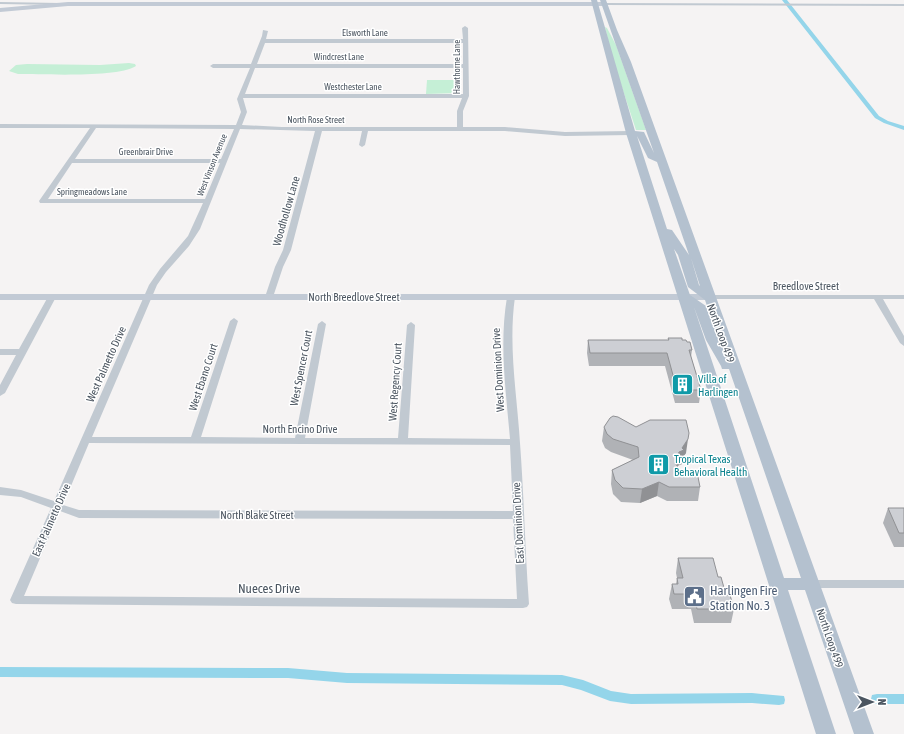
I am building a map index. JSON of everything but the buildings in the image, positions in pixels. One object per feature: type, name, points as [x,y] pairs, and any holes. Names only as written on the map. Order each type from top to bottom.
[{"type":"main road","name":"North Loop 499","points":[[599,2],[606,52],[631,133],[826,734]]},
{"type":"main road","name":"North Loop 499","points":[[599,2],[627,62],[708,297],[864,734]]},
{"type":"main road","points":[[631,133],[641,134],[651,156],[661,162]]},
{"type":"main road","points":[[660,223],[684,255],[694,287],[708,297]]},
{"type":"main road","points":[[684,297],[700,306],[712,340],[740,386]]},
{"type":"main road","points":[[778,584],[811,584]]},
{"type":"street","points":[[0,3],[599,2],[780,5],[904,5]]},
{"type":"street","points":[[0,10],[68,4]]},
{"type":"street","name":"Hawthorne Lane","points":[[460,129],[460,111],[466,96],[465,28]]},
{"type":"street","points":[[240,96],[264,41],[266,34],[265,31]]},
{"type":"street","name":"Elsworth Lane","points":[[264,41],[466,41]]},
{"type":"street","name":"Windcrest Lane","points":[[213,66],[465,66]]},
{"type":"street","name":"Westchester Lane","points":[[240,96],[466,96]]},
{"type":"street","name":"West Vinson Avenue","points":[[149,297],[160,272],[192,238],[244,112],[240,96]]},
{"type":"street","name":"North Rose Street","points":[[0,126],[516,129],[565,134],[631,133]]},
{"type":"street","name":"Springmeadows Lane","points":[[94,126],[43,201],[207,201]]},
{"type":"street","name":"Woodhollow Lane","points":[[269,297],[279,267],[287,250],[319,129]]},
{"type":"street","points":[[362,145],[365,129]]},
{"type":"street","name":"Greenbrair Drive","points":[[70,161],[223,161]]},
{"type":"street","name":"North Breedlove Street","points":[[0,298],[511,296],[708,297]]},
{"type":"street","name":"West Dominion Drive","points":[[511,296],[507,315],[506,338],[515,442]]},
{"type":"street","name":"West Palmetto Drive","points":[[86,440],[149,297]]},
{"type":"street","name":"Breedlove Street","points":[[708,297],[904,297]]},
{"type":"street","points":[[877,297],[901,334],[904,343]]},
{"type":"street","points":[[0,393],[52,298]]},
{"type":"street","name":"West Ebano Court","points":[[195,440],[234,321]]},
{"type":"street","name":"West Spencer Court","points":[[299,441],[322,324]]},
{"type":"street","name":"West Regency Court","points":[[403,441],[411,325]]},
{"type":"street","points":[[0,352],[23,352]]},
{"type":"street","name":"North Encino Drive","points":[[86,440],[515,442]]},
{"type":"street","name":"East Palmetto Drive","points":[[16,600],[86,440]]},
{"type":"street","name":"East Dominion Drive","points":[[515,442],[522,604]]},
{"type":"street","name":"North Blake Street","points":[[0,491],[16,492],[38,498],[56,507],[79,514],[517,515]]},
{"type":"street","points":[[811,584],[904,584]]},
{"type":"street","name":"Nueces Drive","points":[[16,600],[522,604]]},
{"type":"green space","points":[[605,27],[616,45],[646,130],[636,130],[612,57]]},
{"type":"green space","points":[[27,64],[100,65],[135,64],[136,66],[126,70],[97,74],[18,74],[9,71],[16,65]]},
{"type":"green space","points":[[427,80],[459,80],[459,93],[426,94]]},
{"type":"waterway","points":[[784,0],[877,117],[886,122],[904,128]]},
{"type":"waterway","points":[[0,672],[288,673],[347,678],[562,680],[583,685],[610,696],[631,699],[752,698],[779,700]]},
{"type":"waterway","points":[[877,699],[904,699]]},
{"type":"place","name":"Villa of Harlingen","points":[[682,385]]},
{"type":"place","name":"Tropical Texas Behavioral Health","points":[[658,465]]},
{"type":"place","name":"Harlingen Fire Station No. 3","points":[[694,597]]}]
